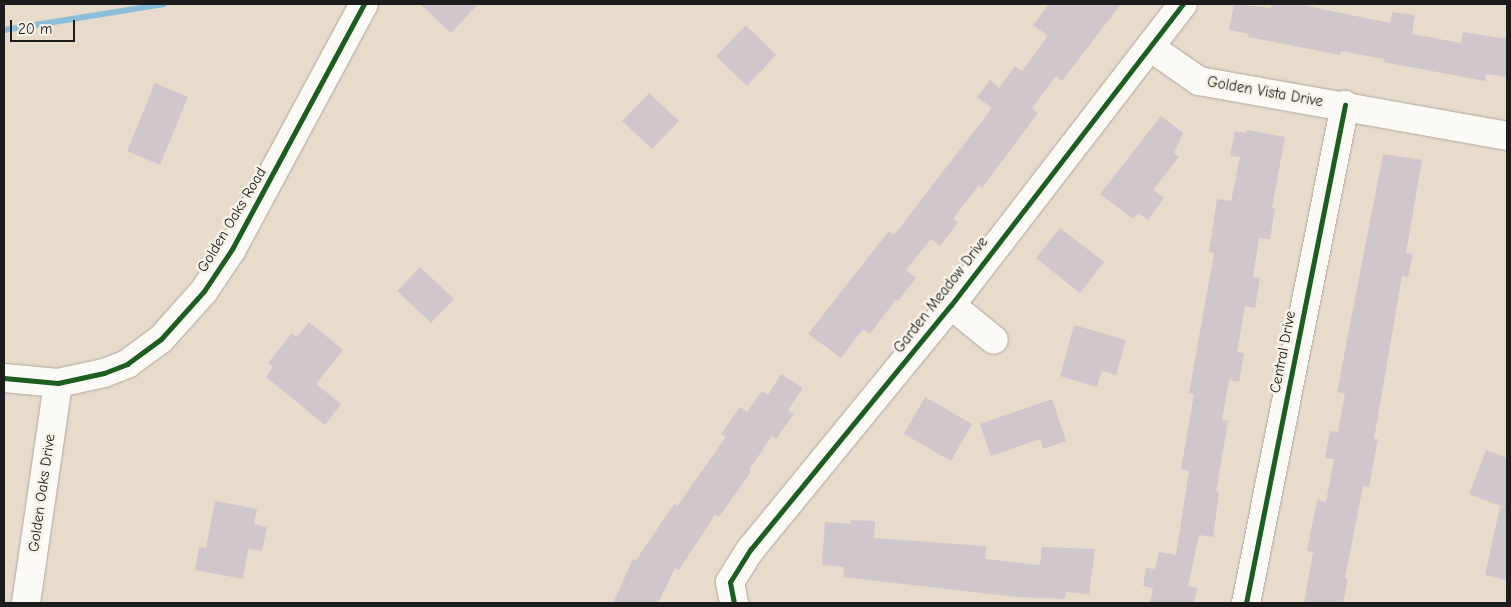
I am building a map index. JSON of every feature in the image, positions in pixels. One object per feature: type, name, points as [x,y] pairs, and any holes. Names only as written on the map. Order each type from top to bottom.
[{"type":"street","name":"Golden Oaks Road","points":[[4,378],[58,383],[104,373],[126,364],[161,339],[204,291],[232,249],[364,4]]},
{"type":"street","name":"Garden Meadow Drive","points":[[734,603],[730,582],[751,549],[951,305],[1183,4]]},
{"type":"street","name":"Golden Vista Drive","points":[[1150,47],[1199,80],[1507,136]]},
{"type":"street","name":"Central Drive","points":[[1246,603],[1345,106]]},
{"type":"street","name":"Garden Meadow Drive","points":[[951,305],[994,340]]},
{"type":"street","name":"Golden Oaks Drive","points":[[26,603],[58,383]]},
{"type":"building","points":[[420,4],[478,4],[451,33]]},
{"type":"building","points":[[1049,4],[1121,4],[1062,81],[1056,76],[1032,108],[1038,113],[982,188],[979,185],[953,219],[958,222],[940,246],[931,239],[906,270],[916,278],[898,301],[896,299],[870,334],[863,329],[841,358],[808,334],[889,231],[894,235],[992,108],[977,97],[990,80],[999,88],[1015,66],[1022,71],[1048,36],[1033,25]]},
{"type":"building","points":[[1234,4],[1271,8],[1272,4],[1297,4],[1390,23],[1392,12],[1415,15],[1412,34],[1461,43],[1463,32],[1507,39],[1507,77],[1486,74],[1485,81],[1383,62],[1384,59],[1341,51],[1340,55],[1248,37],[1249,34],[1229,30]]},
{"type":"building","points":[[746,25],[776,55],[747,86],[716,56]]},
{"type":"building","points":[[155,83],[188,97],[160,165],[127,151]]},
{"type":"building","points":[[649,93],[679,121],[652,149],[622,121]]},
{"type":"building","points":[[1161,116],[1183,133],[1174,153],[1179,157],[1153,190],[1164,198],[1148,220],[1138,213],[1133,219],[1100,194]]},
{"type":"building","points":[[1247,130],[1285,137],[1272,208],[1275,208],[1270,239],[1259,238],[1253,277],[1260,278],[1255,308],[1245,306],[1237,352],[1244,353],[1239,382],[1229,380],[1222,420],[1228,421],[1216,492],[1219,493],[1213,537],[1199,535],[1188,586],[1197,588],[1194,603],[1150,603],[1153,588],[1143,586],[1146,568],[1155,569],[1159,552],[1176,555],[1189,471],[1181,469],[1194,394],[1189,393],[1214,253],[1209,252],[1217,199],[1231,201],[1240,157],[1230,156],[1235,131],[1246,133]]},
{"type":"building","points":[[1383,154],[1422,160],[1406,253],[1413,254],[1408,277],[1402,276],[1374,439],[1378,439],[1369,487],[1363,486],[1345,578],[1348,579],[1343,603],[1304,603],[1313,552],[1307,551],[1317,500],[1326,502],[1334,459],[1325,458],[1330,431],[1338,432],[1345,393],[1337,392]]},
{"type":"building","points":[[1060,228],[1104,262],[1080,293],[1036,258]]},
{"type":"building","points":[[420,267],[454,299],[431,323],[397,291]]},
{"type":"building","points":[[309,322],[343,350],[316,384],[341,404],[325,425],[266,377],[273,367],[268,363],[292,333],[297,337]]},
{"type":"building","points":[[1074,325],[1126,340],[1116,375],[1102,371],[1097,387],[1060,376]]},
{"type":"building","points":[[781,374],[803,388],[788,410],[794,414],[776,439],[772,436],[749,470],[751,472],[719,517],[715,515],[679,570],[675,568],[658,603],[613,603],[633,559],[636,560],[674,504],[677,506],[726,437],[721,434],[740,407],[747,412],[762,391],[768,395]]},
{"type":"building","points":[[925,397],[972,424],[951,461],[904,434]]},
{"type":"building","points":[[1052,399],[1066,441],[1043,449],[1040,439],[991,456],[980,424]]},
{"type":"building","points":[[1486,450],[1507,458],[1507,580],[1485,575],[1500,507],[1506,508],[1469,494]]},
{"type":"building","points":[[215,501],[257,509],[254,524],[267,527],[262,551],[248,549],[243,579],[195,570],[199,547],[206,548]]},
{"type":"building","points":[[851,520],[875,521],[874,538],[986,546],[985,559],[1040,565],[1042,547],[1095,549],[1089,594],[1066,592],[1065,599],[1017,597],[843,577],[844,567],[822,565],[825,522],[851,524]]},
{"type":"waterway","points":[[4,30],[164,4]]},
{"type":"cycle path","points":[[4,378],[58,383],[104,373],[127,364],[161,339],[204,291],[232,249],[364,4]]},
{"type":"cycle path","points":[[734,603],[730,582],[751,549],[951,305],[1183,4]]},
{"type":"cycle path","points":[[1246,603],[1345,105]]}]
